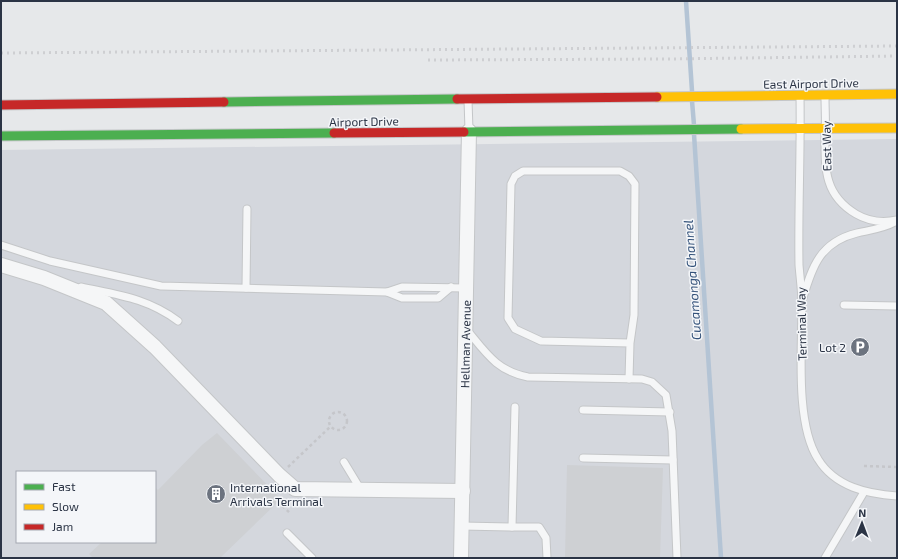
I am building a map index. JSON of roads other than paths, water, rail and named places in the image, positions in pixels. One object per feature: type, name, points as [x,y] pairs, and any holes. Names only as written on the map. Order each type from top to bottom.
[{"type":"main road","name":"East Airport Drive","points":[[724,96],[897,94]]},
{"type":"main road","name":"Airport Drive","points":[[1,105],[468,98],[660,98],[724,96]]},
{"type":"main road","points":[[801,130],[897,128]]},
{"type":"main road","name":"Airport Drive","points":[[1,136],[469,131],[801,130]]},
{"type":"street","name":"Hellman Avenue","points":[[462,558],[469,131]]},
{"type":"street","points":[[1,265],[47,280],[106,303],[155,347],[279,475],[295,489],[463,491]]},
{"type":"lane","name":"East Way","points":[[825,95],[826,176],[831,189],[838,200],[847,209],[861,217],[888,222],[897,220]]},
{"type":"lane","name":"Terminal Way","points":[[800,96],[799,266],[802,302],[802,389],[806,431],[811,447],[818,461],[829,472],[847,485],[864,492],[897,496]]},
{"type":"lane","points":[[468,98],[469,131]]},
{"type":"lane","points":[[629,379],[630,343],[634,315],[635,184],[629,176],[620,171],[524,171],[515,176],[512,184],[508,318],[515,329],[541,342],[630,343]]},
{"type":"lane","points":[[246,288],[247,209]]},
{"type":"lane","name":"East Way","points":[[802,302],[812,269],[824,252],[833,244],[855,234],[883,229],[897,220]]},
{"type":"lane","points":[[1,245],[50,261],[162,286],[387,292],[402,287],[466,288]]},
{"type":"lane","points":[[47,280],[127,295],[165,311],[178,321]]},
{"type":"lane","points":[[387,292],[402,298],[438,298],[451,287]]},
{"type":"lane","points":[[844,305],[897,306]]},
{"type":"lane","points":[[466,328],[487,354],[505,370],[517,375],[528,377],[642,379],[652,382],[660,388],[666,395],[670,412],[676,558]]},
{"type":"lane","points":[[512,527],[515,407]]},
{"type":"lane","points":[[583,410],[670,412]]},
{"type":"lane","points":[[583,458],[673,460]]},
{"type":"lane","points":[[344,462],[361,490]]},
{"type":"lane","points":[[825,558],[864,492]]},
{"type":"lane","points":[[462,526],[539,527],[546,538],[547,558]]},
{"type":"lane","points":[[287,533],[312,558]]},
{"type":"waterway","name":"Cucamonga Channel","points":[[686,1],[692,91]]},
{"type":"waterway","name":"Cucamonga Channel","points":[[692,101],[694,125]]},
{"type":"waterway","name":"Cucamonga Channel","points":[[694,134],[721,558]]},
{"type":"railway","points":[[1,53],[897,46]]},
{"type":"railway","points":[[428,60],[897,56]]},
{"type":"place","name":"Lot 2","points":[[860,347]]},
{"type":"place","name":"International Arrivals Terminal","points":[[216,494]]}]
